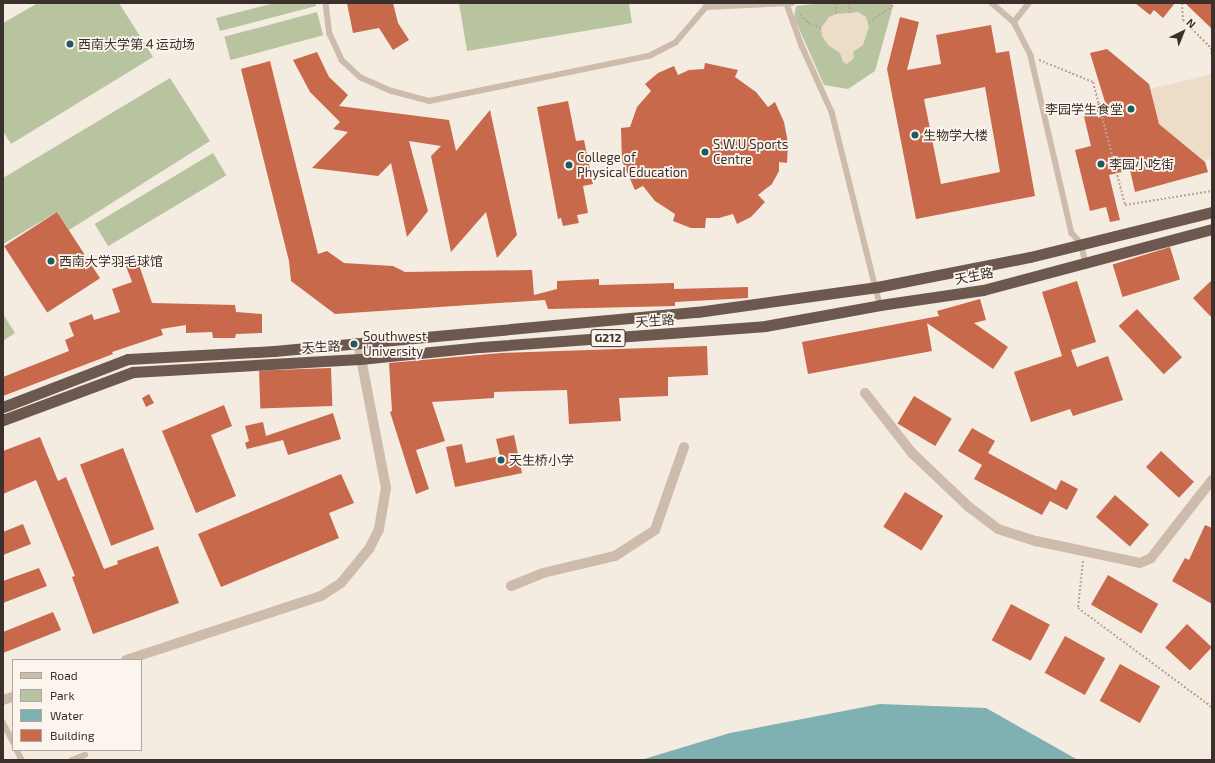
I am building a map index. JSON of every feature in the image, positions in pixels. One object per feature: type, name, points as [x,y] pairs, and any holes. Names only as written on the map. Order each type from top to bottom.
[{"type":"highway","name":"天生路","points":[[3,407],[128,360],[358,343],[698,312],[877,287],[1030,257],[1081,243],[1212,212]]},
{"type":"highway","name":"天生路","points":[[3,420],[133,372],[360,359],[481,347],[765,326],[880,305],[983,290],[1212,229]]},
{"type":"street","points":[[129,659],[321,596],[341,583],[357,566],[369,549],[379,529],[386,488],[384,466],[360,359],[358,343]]},
{"type":"street","points":[[865,393],[912,453],[969,507],[998,529],[1036,541],[1140,564],[1151,558],[1212,480]]},
{"type":"street","points":[[511,586],[543,573],[615,556],[656,530],[684,447]]},
{"type":"lane","points":[[326,3],[330,34],[342,60],[360,77],[392,91],[429,101],[649,56],[676,42],[706,5],[790,3],[802,46],[832,112],[877,287],[880,305]]},
{"type":"lane","points":[[992,3],[1014,22],[1031,56],[1072,233],[1081,243],[1086,263]]},
{"type":"lane","points":[[1014,22],[1029,3]]},
{"type":"lane","points":[[3,722],[12,740]]},
{"type":"lane","points":[[18,751],[22,760]]},
{"type":"lane","points":[[72,760],[85,755]]},
{"type":"path","points":[[836,3],[836,14]]},
{"type":"path","points":[[849,3],[850,14]]},
{"type":"path","points":[[1182,3],[1183,20],[1211,48],[1212,58]]},
{"type":"path","points":[[869,23],[895,4]]},
{"type":"path","points":[[798,10],[799,15],[808,23],[821,28]]},
{"type":"path","points":[[1031,56],[1092,82],[1125,205],[1212,191]]},
{"type":"path","points":[[1084,551],[1078,608],[1212,707]]},
{"type":"green space","points":[[38,3],[119,3],[153,57],[11,144],[3,131],[3,23]]},
{"type":"green space","points":[[275,3],[316,3],[316,6],[220,31],[216,18]]},
{"type":"green space","points":[[459,3],[629,3],[632,23],[467,51]]},
{"type":"green space","points":[[823,3],[891,3],[893,6],[875,71],[848,89],[824,85],[794,17],[796,6]]},
{"type":"green space","points":[[317,12],[323,35],[230,60],[224,37]]},
{"type":"green space","points":[[170,78],[210,141],[69,230],[57,212],[3,244],[3,178]]},
{"type":"green space","points":[[213,153],[226,175],[108,246],[95,224]]},
{"type":"green space","points":[[3,314],[15,333],[3,341]]},
{"type":"shaded area","points":[[858,12],[866,17],[869,27],[863,45],[853,52],[854,58],[847,64],[843,62],[840,53],[828,45],[822,36],[821,28],[829,17],[836,14]]},
{"type":"shaded area","points":[[1212,74],[1212,158],[1204,161],[1159,124],[1150,89]]},
{"type":"water","points":[[880,704],[986,708],[1078,760],[641,760],[730,733]]},
{"type":"building","points":[[347,3],[393,3],[398,23],[409,40],[393,50],[379,28],[353,33]]},
{"type":"building","points":[[1135,3],[1175,3],[1163,18],[1154,10],[1150,15]]},
{"type":"building","points":[[1185,3],[1212,3],[1212,29]]},
{"type":"building","name":"生物学大楼","points":[[900,17],[919,22],[907,70],[941,64],[936,35],[991,25],[996,53],[1009,51],[1035,196],[916,219],[887,69]],"holes":[[[985,87],[1000,172],[941,184],[924,99]]]},
{"type":"building","name":"李园学生食堂","points":[[1107,49],[1149,84],[1159,124],[1205,162],[1208,172],[1135,192],[1130,170],[1109,175],[1120,220],[1110,222],[1106,207],[1090,211],[1075,150],[1091,146],[1082,108],[1105,102],[1090,53]]},
{"type":"building","points":[[317,52],[329,77],[348,95],[339,106],[449,120],[456,151],[490,110],[517,235],[497,258],[486,212],[451,252],[431,156],[441,146],[409,141],[428,211],[407,237],[391,163],[378,176],[312,168],[348,132],[333,129],[340,122],[310,92],[293,60]]},
{"type":"building","points":[[270,61],[318,254],[327,251],[344,263],[393,266],[405,272],[532,270],[534,295],[557,289],[557,281],[599,279],[599,285],[674,283],[674,289],[748,287],[748,298],[675,302],[675,306],[548,309],[545,300],[335,314],[291,281],[289,261],[241,69]]},
{"type":"building","name":"S.W.U Sports Centre","points":[[705,63],[738,70],[735,77],[756,92],[768,107],[775,102],[784,122],[788,143],[787,163],[779,162],[779,171],[772,184],[758,195],[765,202],[751,217],[737,224],[733,214],[719,218],[706,218],[705,228],[691,228],[673,221],[675,214],[655,201],[643,186],[635,190],[622,161],[621,128],[630,127],[637,107],[651,91],[645,84],[658,73],[674,66],[678,75],[689,70],[704,69]]},
{"type":"building","name":"College of Physical Education","points":[[568,101],[576,141],[584,140],[593,184],[583,186],[588,213],[577,215],[579,223],[563,226],[561,218],[558,219],[537,107]]},
{"type":"building","name":"西南大学羽毛球馆","points":[[57,212],[100,278],[47,313],[4,246]]},
{"type":"building","points":[[1170,247],[1180,280],[1123,297],[1113,265]]},
{"type":"building","points":[[138,262],[152,303],[235,305],[236,312],[262,314],[262,333],[236,334],[235,338],[213,338],[212,332],[186,333],[186,325],[161,329],[163,335],[112,352],[113,354],[3,396],[3,377],[69,351],[65,340],[74,336],[69,323],[92,314],[94,320],[120,312],[112,289],[132,282],[126,266]]},
{"type":"building","points":[[1212,280],[1212,318],[1193,298]]},
{"type":"building","points":[[1077,281],[1096,342],[1071,350],[1077,367],[1108,356],[1123,400],[1073,416],[1070,409],[1031,422],[1014,372],[1062,356],[1042,292]]},
{"type":"building","points":[[980,299],[986,320],[974,323],[1008,347],[993,369],[927,323],[932,351],[808,374],[802,342],[939,316],[937,311]]},
{"type":"building","points":[[1137,309],[1182,357],[1164,374],[1119,326]]},
{"type":"building","points":[[707,346],[708,375],[668,377],[668,396],[619,398],[621,421],[569,424],[567,390],[494,392],[494,398],[432,402],[445,441],[416,450],[429,489],[416,494],[390,412],[392,411],[389,363],[501,353]]},
{"type":"building","points":[[331,368],[332,406],[260,408],[259,371]]},
{"type":"building","points":[[149,394],[154,403],[146,407],[142,398]]},
{"type":"building","points":[[914,396],[952,419],[935,446],[898,423]]},
{"type":"building","points":[[224,405],[232,426],[211,435],[236,496],[196,513],[162,431]]},
{"type":"building","points":[[333,413],[341,439],[288,455],[283,440],[247,449],[245,443],[249,441],[245,426],[263,422],[266,436]]},
{"type":"building","points":[[972,428],[995,441],[988,453],[1056,490],[1061,480],[1078,489],[1067,510],[1050,501],[1042,515],[974,479],[982,465],[958,451]]},
{"type":"building","name":"天生桥小学","points":[[514,435],[522,473],[455,487],[446,447],[462,444],[466,463],[500,456],[496,439]]},
{"type":"building","points":[[40,437],[58,481],[66,477],[104,569],[118,564],[117,561],[158,546],[179,603],[93,634],[72,577],[75,576],[36,480],[3,494],[3,451]]},
{"type":"building","points":[[123,448],[154,529],[111,546],[80,464]]},
{"type":"building","points":[[1161,451],[1194,482],[1179,498],[1146,467]]},
{"type":"building","points":[[341,474],[354,503],[329,513],[339,538],[221,587],[198,534]]},
{"type":"building","points":[[905,492],[943,516],[921,551],[883,527]]},
{"type":"building","points":[[1115,495],[1149,525],[1130,546],[1096,517]]},
{"type":"building","points":[[23,524],[31,544],[3,555],[3,532]]},
{"type":"building","points":[[1205,525],[1212,528],[1212,604],[1172,581],[1185,558],[1189,560]]},
{"type":"building","points":[[39,568],[47,586],[3,603],[3,581]]},
{"type":"building","points":[[1108,575],[1158,604],[1141,633],[1091,604]]},
{"type":"building","points":[[1011,604],[1050,625],[1031,661],[992,640]]},
{"type":"building","points":[[53,612],[61,630],[3,653],[3,632]]},
{"type":"building","points":[[1187,624],[1212,647],[1190,671],[1165,647]]},
{"type":"building","points":[[1065,636],[1105,658],[1085,695],[1045,673]]},
{"type":"building","points":[[1120,664],[1160,686],[1140,723],[1100,701]]},
{"type":"place","name":"西南大学第４运动场","points":[[70,44]]},
{"type":"place","name":"李园学生食堂","points":[[1131,109]]},
{"type":"place","name":"生物学大楼","points":[[915,135]]},
{"type":"place","name":"S.W.U Sports Centre","points":[[705,152]]},
{"type":"place","name":"李园小吃街","points":[[1101,164]]},
{"type":"place","name":"College of Physical Education","points":[[569,165]]},
{"type":"place","name":"西南大学羽毛球馆","points":[[51,261]]},
{"type":"place","name":"Southwest University","points":[[354,344]]},
{"type":"place","name":"天生桥小学","points":[[501,460]]}]
